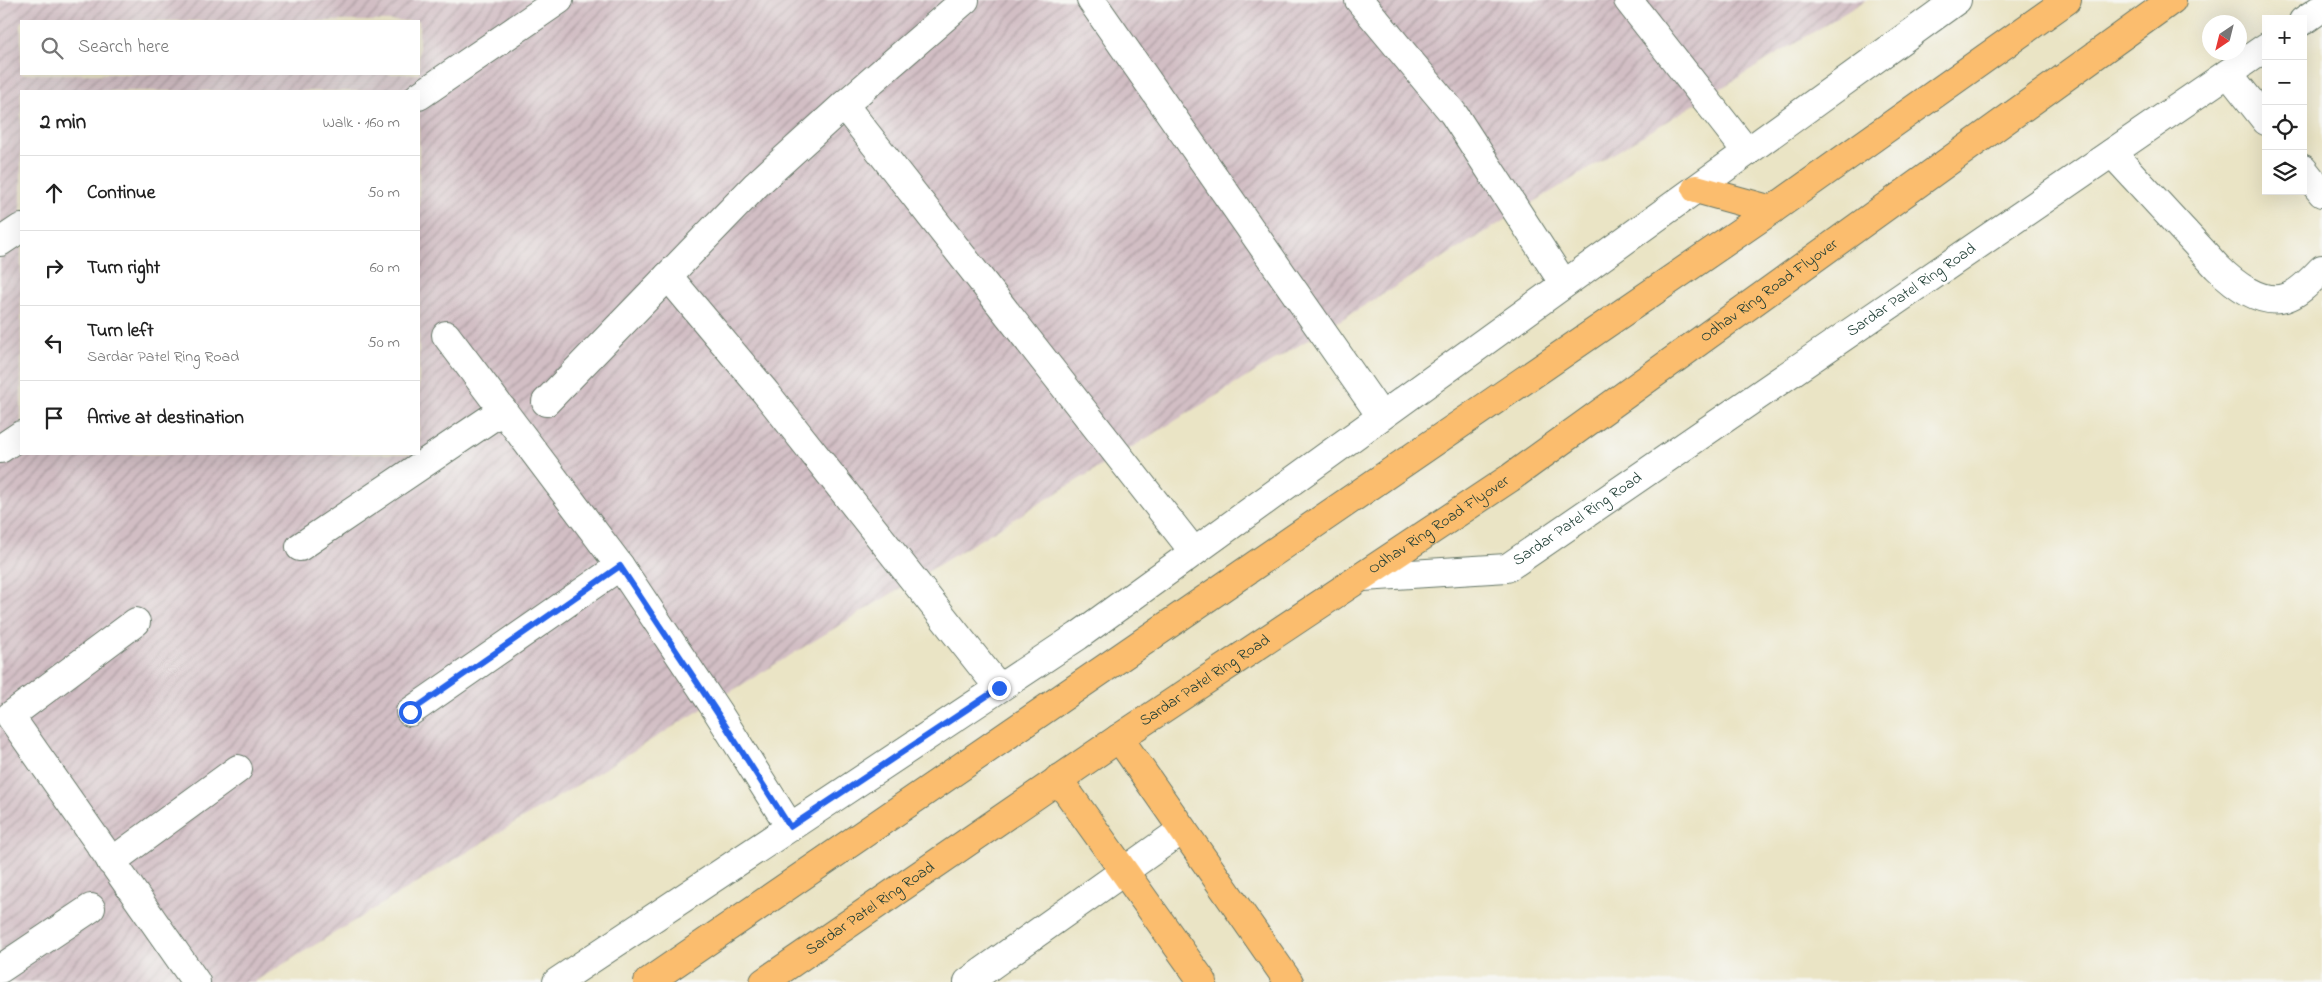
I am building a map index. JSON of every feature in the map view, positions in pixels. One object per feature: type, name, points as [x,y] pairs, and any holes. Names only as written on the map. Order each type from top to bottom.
[{"type":"main road","points":[[648,982],[1772,210],[2067,0]]},
{"type":"main road","name":"Odhav Ring Road Flyover","points":[[1363,577],[1510,478],[2172,0]]},
{"type":"main road","points":[[1696,189],[1772,210]]},
{"type":"main road","name":"Sardar Patel Ring Road","points":[[764,982],[1058,779],[1363,577]]},
{"type":"main road","points":[[1119,738],[1289,982]]},
{"type":"main road","points":[[1058,779],[1203,982]]},
{"type":"street","points":[[420,95],[559,0]]},
{"type":"street","points":[[546,402],[756,185],[844,105],[966,0]]},
{"type":"street","points":[[1090,0],[1381,416]]},
{"type":"street","points":[[1359,0],[1453,113],[1564,284]]},
{"type":"street","points":[[1628,0],[1747,152]]},
{"type":"street","points":[[557,982],[1078,636],[1747,152],[1947,3]]},
{"type":"street","points":[[2307,18],[2322,8]]},
{"type":"street","name":"Sardar Patel Ring Road","points":[[1363,577],[1507,568],[2262,50]]},
{"type":"street","points":[[2228,73],[2262,116]]},
{"type":"street","points":[[844,105],[1194,552]]},
{"type":"street","points":[[2112,153],[2217,267],[2232,282],[2252,294],[2269,299],[2286,298],[2304,286],[2322,270]]},
{"type":"street","points":[[2307,174],[2322,194]]},
{"type":"street","points":[[0,242],[20,229]]},
{"type":"street","points":[[668,276],[766,393],[999,688]]},
{"type":"street","points":[[446,334],[620,566],[790,827]]},
{"type":"street","points":[[300,548],[503,410]]},
{"type":"street","points":[[410,712],[620,566]]},
{"type":"street","points":[[136,622],[10,716],[196,982]]},
{"type":"street","points":[[112,862],[238,769]]},
{"type":"street","points":[[968,982],[1182,830]]},
{"type":"street","points":[[0,970],[91,908]]},
{"type":"shaded area","points":[[0,0],[1866,0],[254,982],[0,982]]},
{"type":"route","points":[[410,712],[620,566],[790,827],[999,688]]}]
